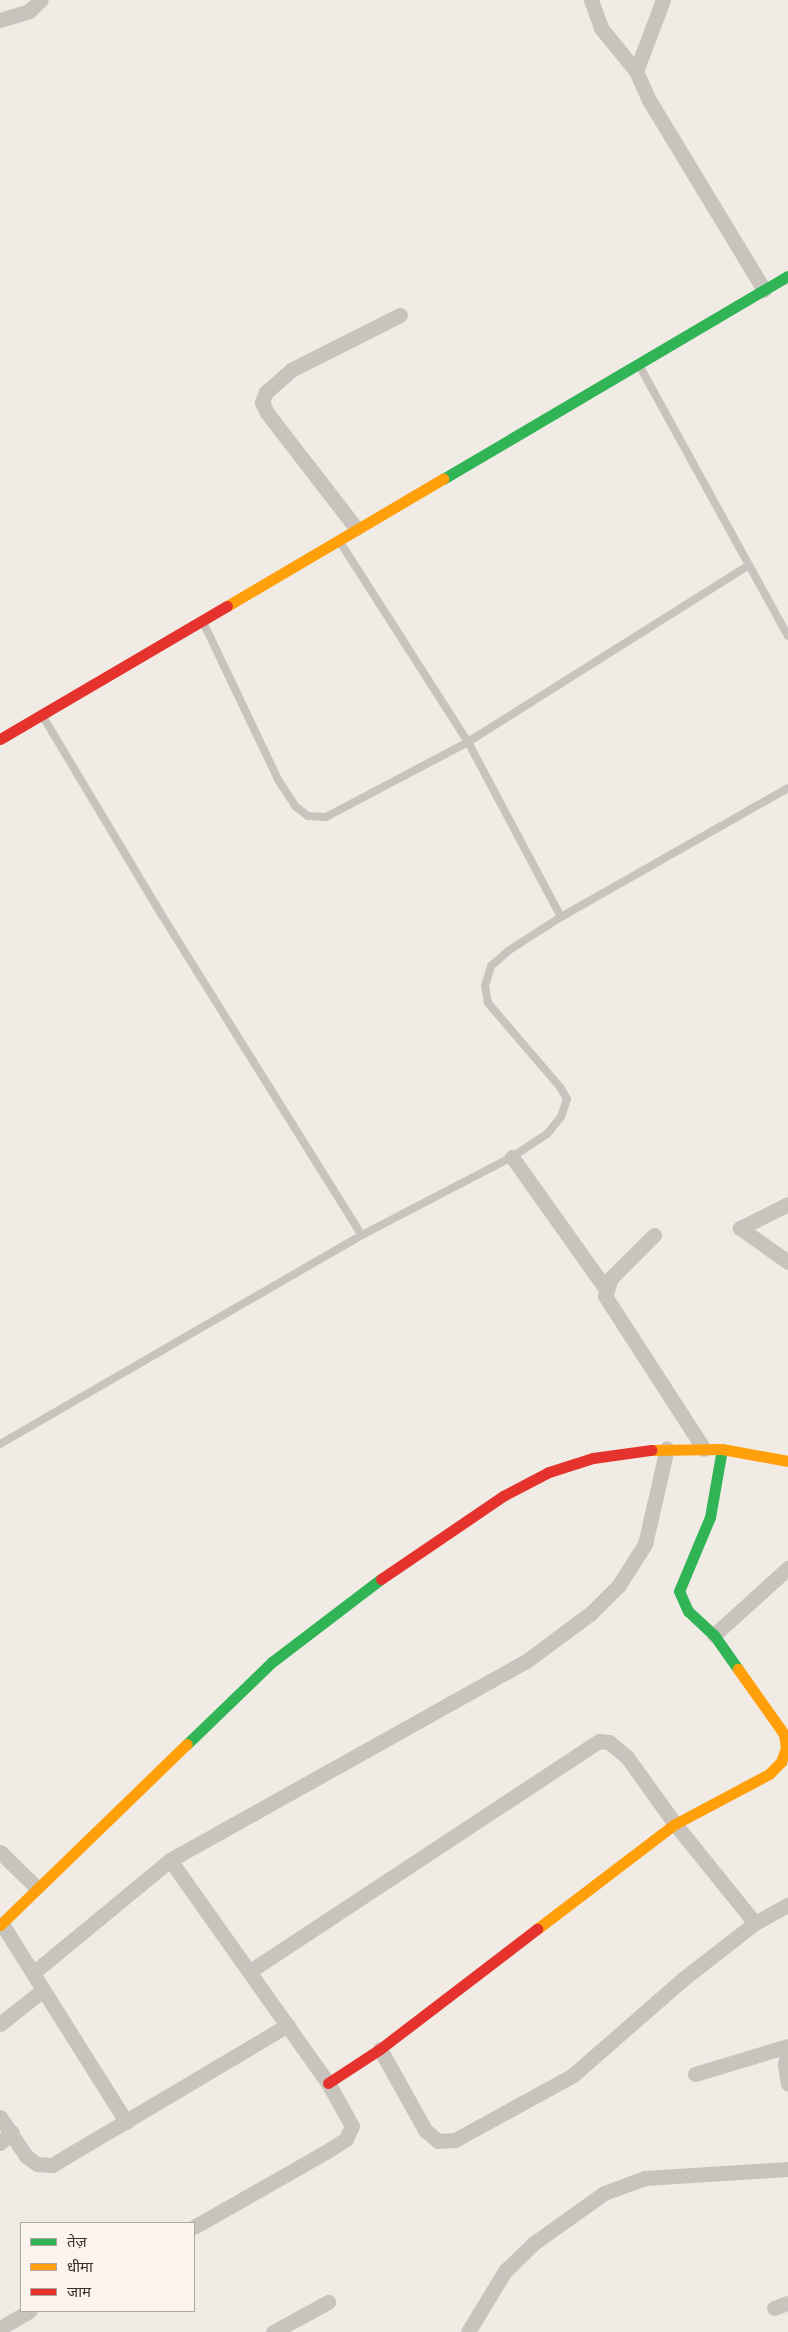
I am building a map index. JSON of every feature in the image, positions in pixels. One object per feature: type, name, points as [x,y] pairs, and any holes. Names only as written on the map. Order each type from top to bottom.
[{"type":"street","points":[[0,20],[29,11],[41,0]]},
{"type":"street","points":[[591,0],[601,28],[636,72],[649,100],[764,290]]},
{"type":"street","points":[[636,72],[663,0]]},
{"type":"street","points":[[0,739],[338,538],[788,276]]},
{"type":"street","points":[[356,528],[267,413],[262,402],[271,387],[291,370],[400,315]]},
{"type":"street","points":[[512,1157],[605,1288],[605,1296],[704,1449]]},
{"type":"street","points":[[788,1204],[740,1228],[788,1262]]},
{"type":"street","points":[[605,1288],[622,1265],[654,1235]]},
{"type":"street","points":[[33,1973],[170,1860],[525,1662],[591,1613],[619,1585],[645,1544],[667,1448]]},
{"type":"street","points":[[126,2122],[1,1925],[36,1887],[272,1662],[348,1602],[503,1496],[549,1472],[594,1458],[667,1448],[722,1449],[788,1461]]},
{"type":"street","points":[[328,2083],[380,2049],[675,1824],[769,1774],[781,1762],[786,1748],[784,1734],[714,1635],[688,1611],[679,1591],[710,1518],[722,1449]]},
{"type":"street","points":[[714,1635],[788,1568]]},
{"type":"street","points":[[250,1971],[598,1741],[609,1742],[627,1757],[675,1824],[755,1923]]},
{"type":"street","points":[[0,1852],[36,1887]]},
{"type":"street","points":[[170,1860],[328,2083],[349,2117],[352,2126],[346,2139],[271,2186],[195,2226]]},
{"type":"street","points":[[380,2049],[425,2130],[438,2141],[455,2140],[573,2075],[659,1998],[755,1923],[788,1905]]},
{"type":"street","points":[[0,2024],[43,1990]]},
{"type":"street","points":[[0,2117],[12,2132],[26,2156],[37,2164],[52,2165],[288,2025]]},
{"type":"street","points":[[695,2074],[788,2048],[785,2065],[788,2084]]},
{"type":"street","points":[[0,2143],[12,2132]]},
{"type":"street","points":[[468,2332],[505,2272],[554,2227],[604,2193],[645,2178],[788,2169]]},
{"type":"street","points":[[272,2332],[328,2302]]},
{"type":"street","points":[[0,2328],[28,2312]]},
{"type":"lane","points":[[638,365],[788,636]]},
{"type":"lane","points":[[338,538],[468,742],[561,917]]},
{"type":"lane","points":[[202,620],[279,780],[295,806],[308,816],[326,817],[468,742],[749,565]]},
{"type":"lane","points":[[41,714],[163,917],[362,1235]]},
{"type":"lane","points":[[0,1444],[362,1235],[512,1157],[547,1134],[561,1117],[567,1099],[560,1087],[488,1003],[485,986],[491,966],[508,951],[561,917],[788,788]]},
{"type":"traffic: fast","points":[[443,479],[788,276]]},
{"type":"traffic: fast","points":[[722,1449],[710,1517],[679,1591],[688,1611],[714,1635],[738,1669]]},
{"type":"traffic: fast","points":[[187,1744],[272,1662],[381,1579]]},
{"type":"traffic: slow","points":[[227,606],[443,479]]},
{"type":"traffic: slow","points":[[651,1450],[722,1449],[788,1461]]},
{"type":"traffic: slow","points":[[537,1929],[675,1824],[769,1774],[781,1762],[786,1748],[784,1734],[738,1669]]},
{"type":"traffic: slow","points":[[0,1925],[187,1744]]},
{"type":"traffic: jam","points":[[0,739],[227,606]]},
{"type":"traffic: jam","points":[[381,1579],[503,1496],[549,1472],[593,1458],[651,1450]]},
{"type":"traffic: jam","points":[[328,2083],[380,2049],[537,1929]]}]
